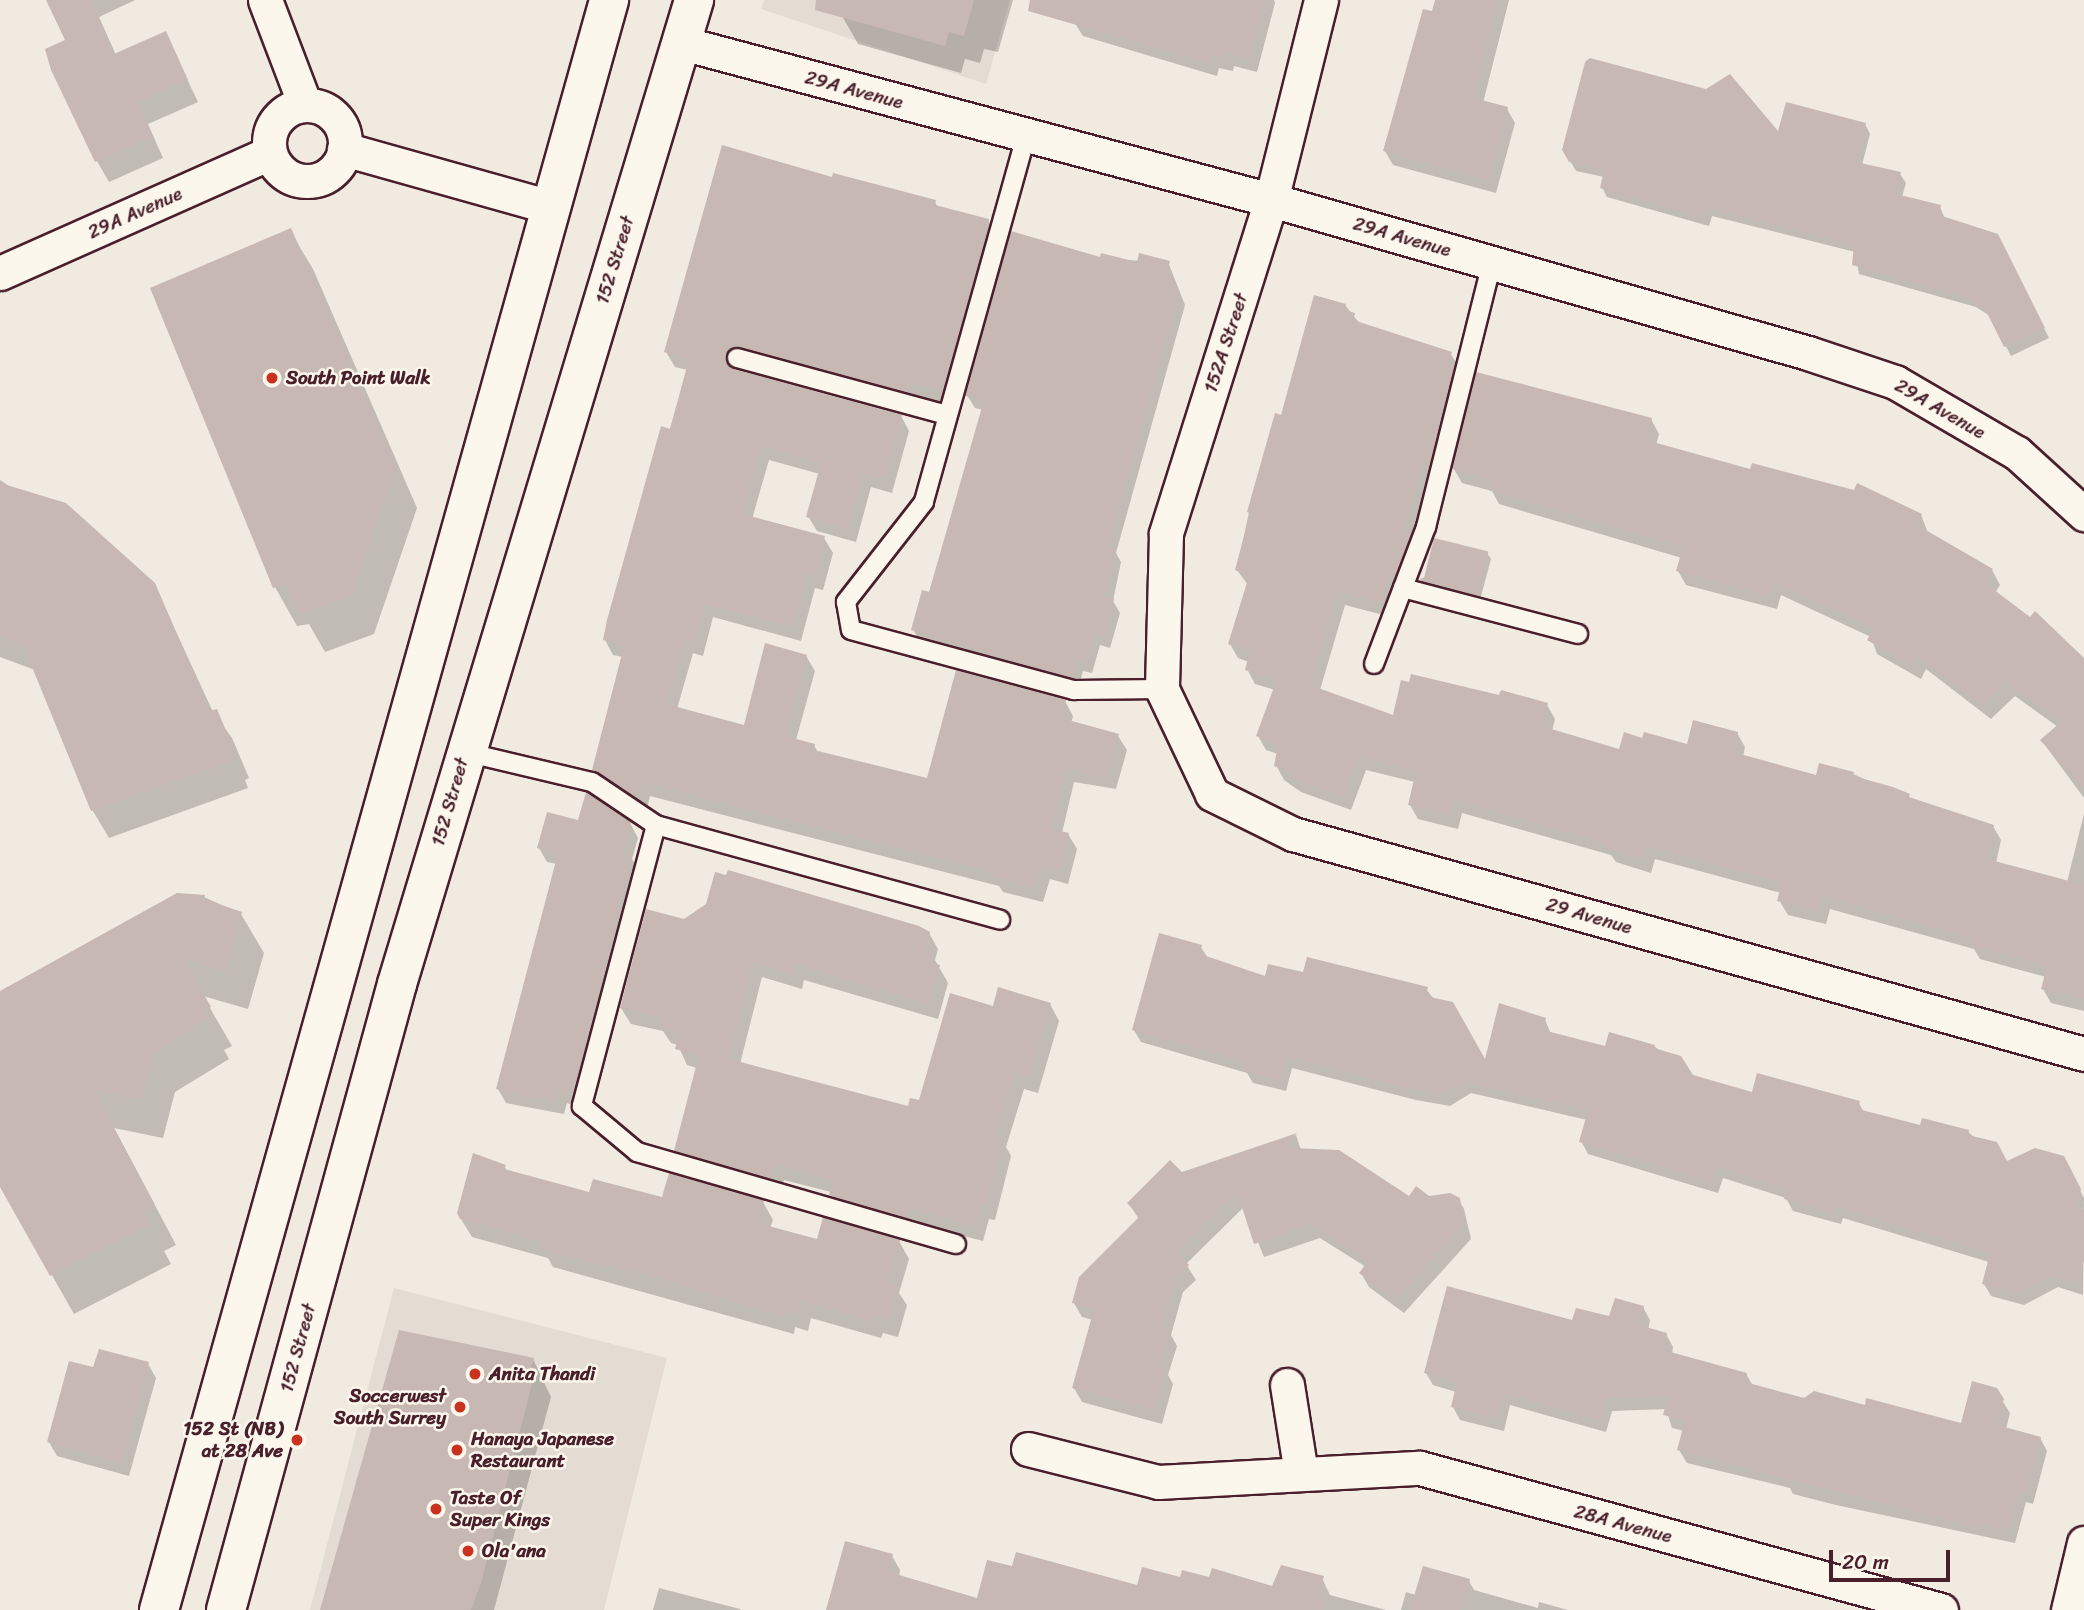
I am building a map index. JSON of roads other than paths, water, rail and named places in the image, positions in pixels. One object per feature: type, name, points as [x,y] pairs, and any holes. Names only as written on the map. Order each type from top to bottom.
[{"type":"main road","points":[[159,1610],[609,0]]},
{"type":"main road","points":[[672,0],[682,43]]},
{"type":"main road","name":"152 Street","points":[[226,1610],[465,752],[694,0]]},
{"type":"street","points":[[265,0],[305,105],[335,118],[344,149],[334,169],[315,180],[292,178],[270,153],[277,120],[305,105]]},
{"type":"street","name":"152A Street","points":[[1162,689],[1166,534],[1271,200],[1321,0]]},
{"type":"street","name":"29A Avenue","points":[[682,43],[1271,200],[1784,345],[1895,382],[2017,453],[2084,514]]},
{"type":"street","points":[[344,149],[551,207]]},
{"type":"street","name":"29A Avenue","points":[[0,274],[270,153]]},
{"type":"street","name":"29 Avenue","points":[[1162,689],[1212,794],[1293,834],[2084,1054]]},
{"type":"street","points":[[1287,1385],[1301,1473]]},
{"type":"street","name":"28A Avenue","points":[[1028,1450],[1158,1482],[1420,1468],[1941,1610]]},
{"type":"street","points":[[2068,1610],[2084,1543]]},
{"type":"lane","points":[[1026,136],[924,502],[846,602],[851,630],[1074,690],[1162,689]]},
{"type":"lane","points":[[1374,664],[1426,527],[1492,262]]},
{"type":"lane","points":[[737,358],[947,415]]},
{"type":"lane","points":[[1403,587],[1578,634]]},
{"type":"lane","points":[[465,752],[593,782],[656,825],[1000,920]]},
{"type":"lane","points":[[656,825],[582,1105],[637,1152],[956,1244]]},
{"type":"place","name":"South Point Walk","points":[[272,378]]},
{"type":"place","name":"Anita Thandi","points":[[475,1374]]},
{"type":"place","name":"Soccerwest South Surrey","points":[[460,1407]]},
{"type":"place","name":"152 St (NB) at 28 Ave","points":[[297,1440]]},
{"type":"place","name":"Hanaya Japanese Restaurant","points":[[457,1450]]},
{"type":"place","name":"Taste Of Super Kings","points":[[436,1509]]},
{"type":"place","name":"Ola'ana","points":[[468,1551]]}]
